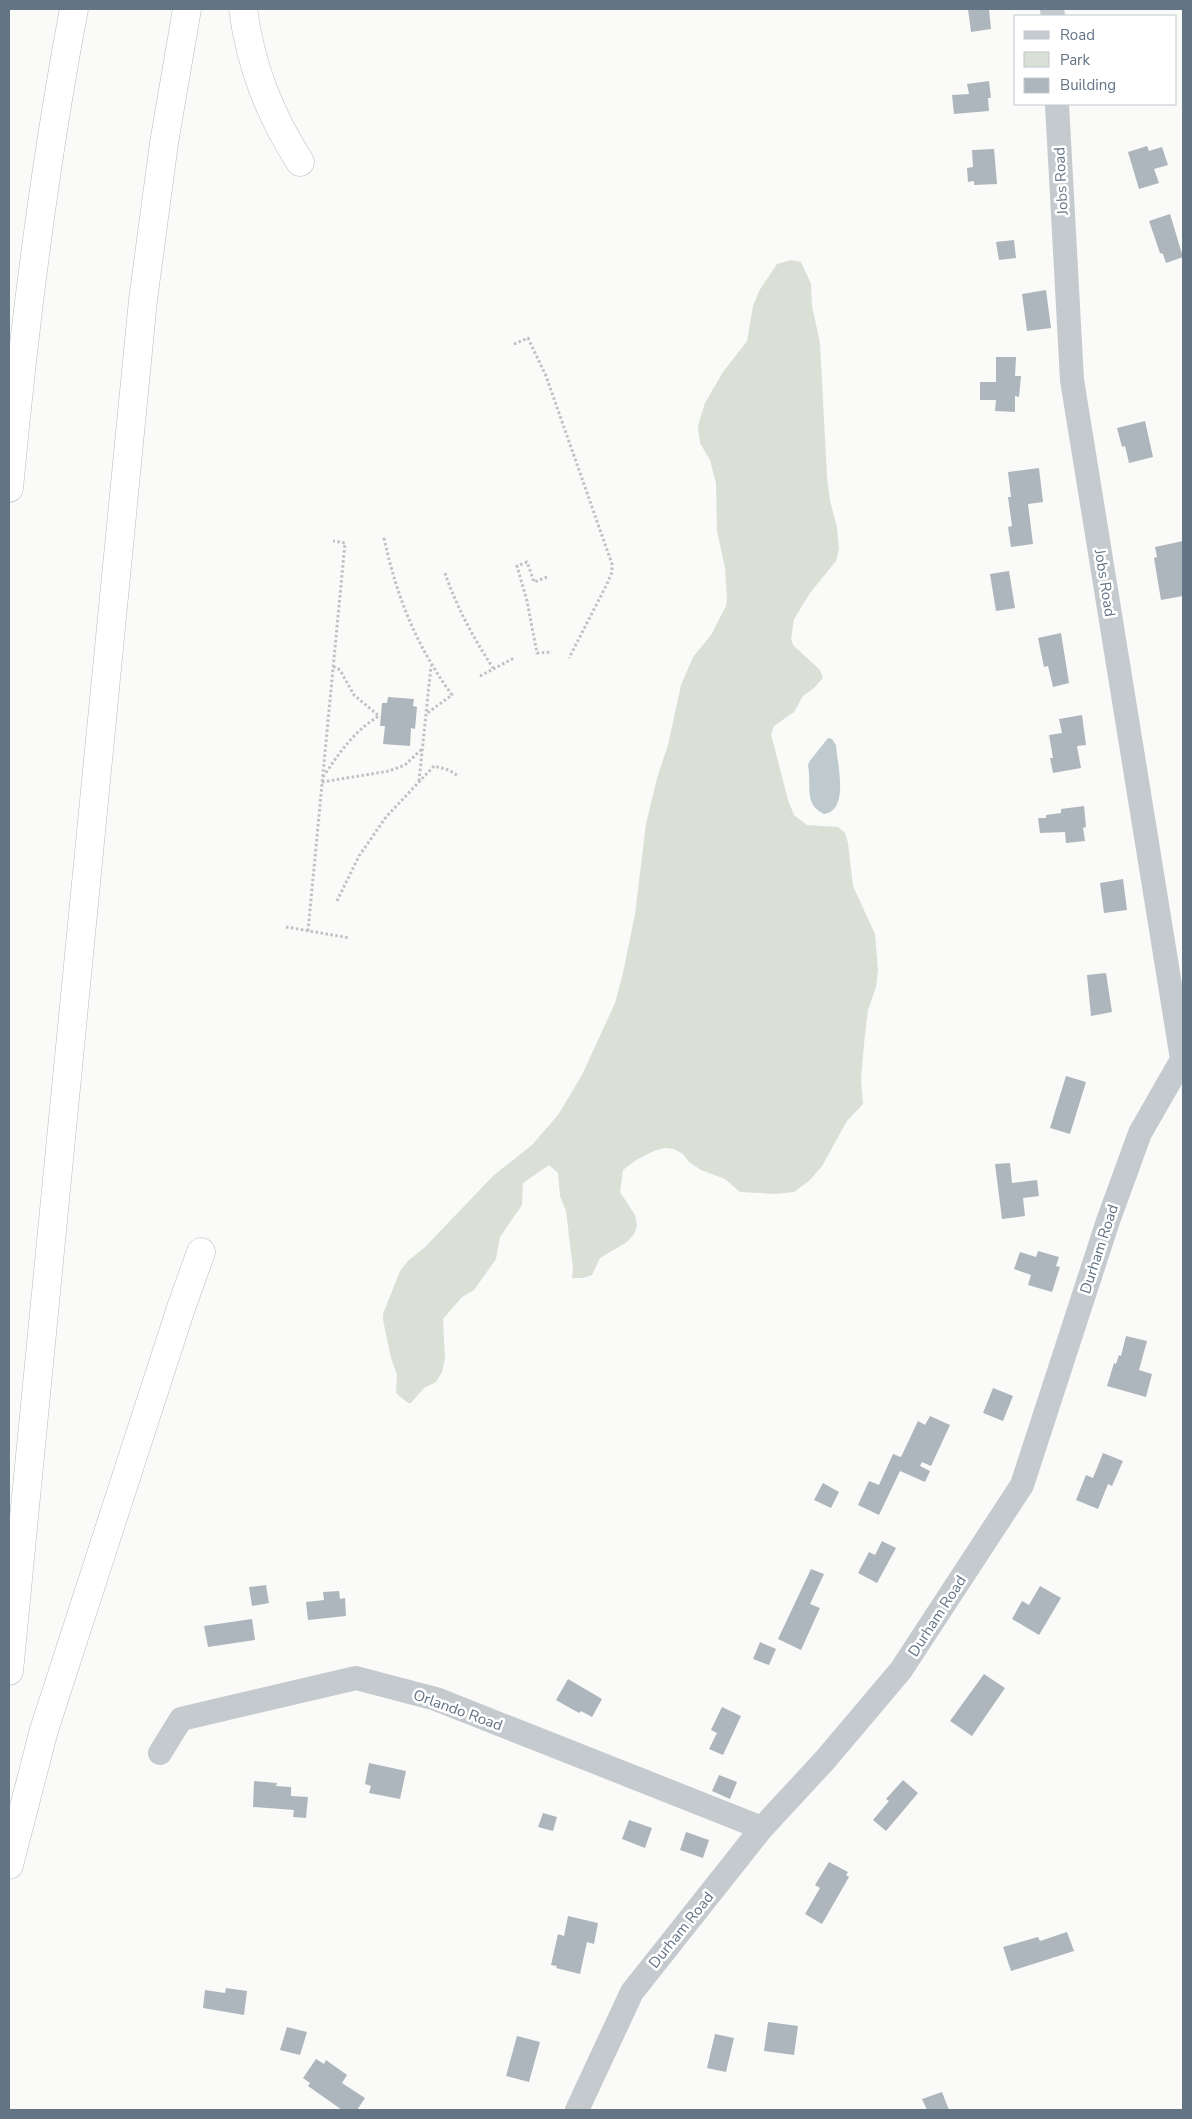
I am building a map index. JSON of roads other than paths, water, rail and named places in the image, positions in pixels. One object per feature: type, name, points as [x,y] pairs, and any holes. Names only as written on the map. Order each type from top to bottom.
[{"type":"highway","points":[[9,488],[34,261],[74,9]]},
{"type":"highway","points":[[9,1671],[143,300],[164,143],[187,9]]},
{"type":"highway","points":[[244,9],[252,56],[264,95],[277,125],[300,162]]},
{"type":"highway","points":[[9,1864],[50,1711],[183,1301],[202,1252]]},
{"type":"street","name":"Jobs Road","points":[[1057,105],[1072,380],[1183,1058]]},
{"type":"street","name":"Durham Road","points":[[577,2110],[632,1992],[762,1828],[825,1760],[902,1670],[1022,1485],[1108,1221],[1140,1133],[1183,1058]]},
{"type":"street","name":"Orlando Road","points":[[160,1754],[181,1719],[356,1678],[436,1699],[762,1828]]}]
